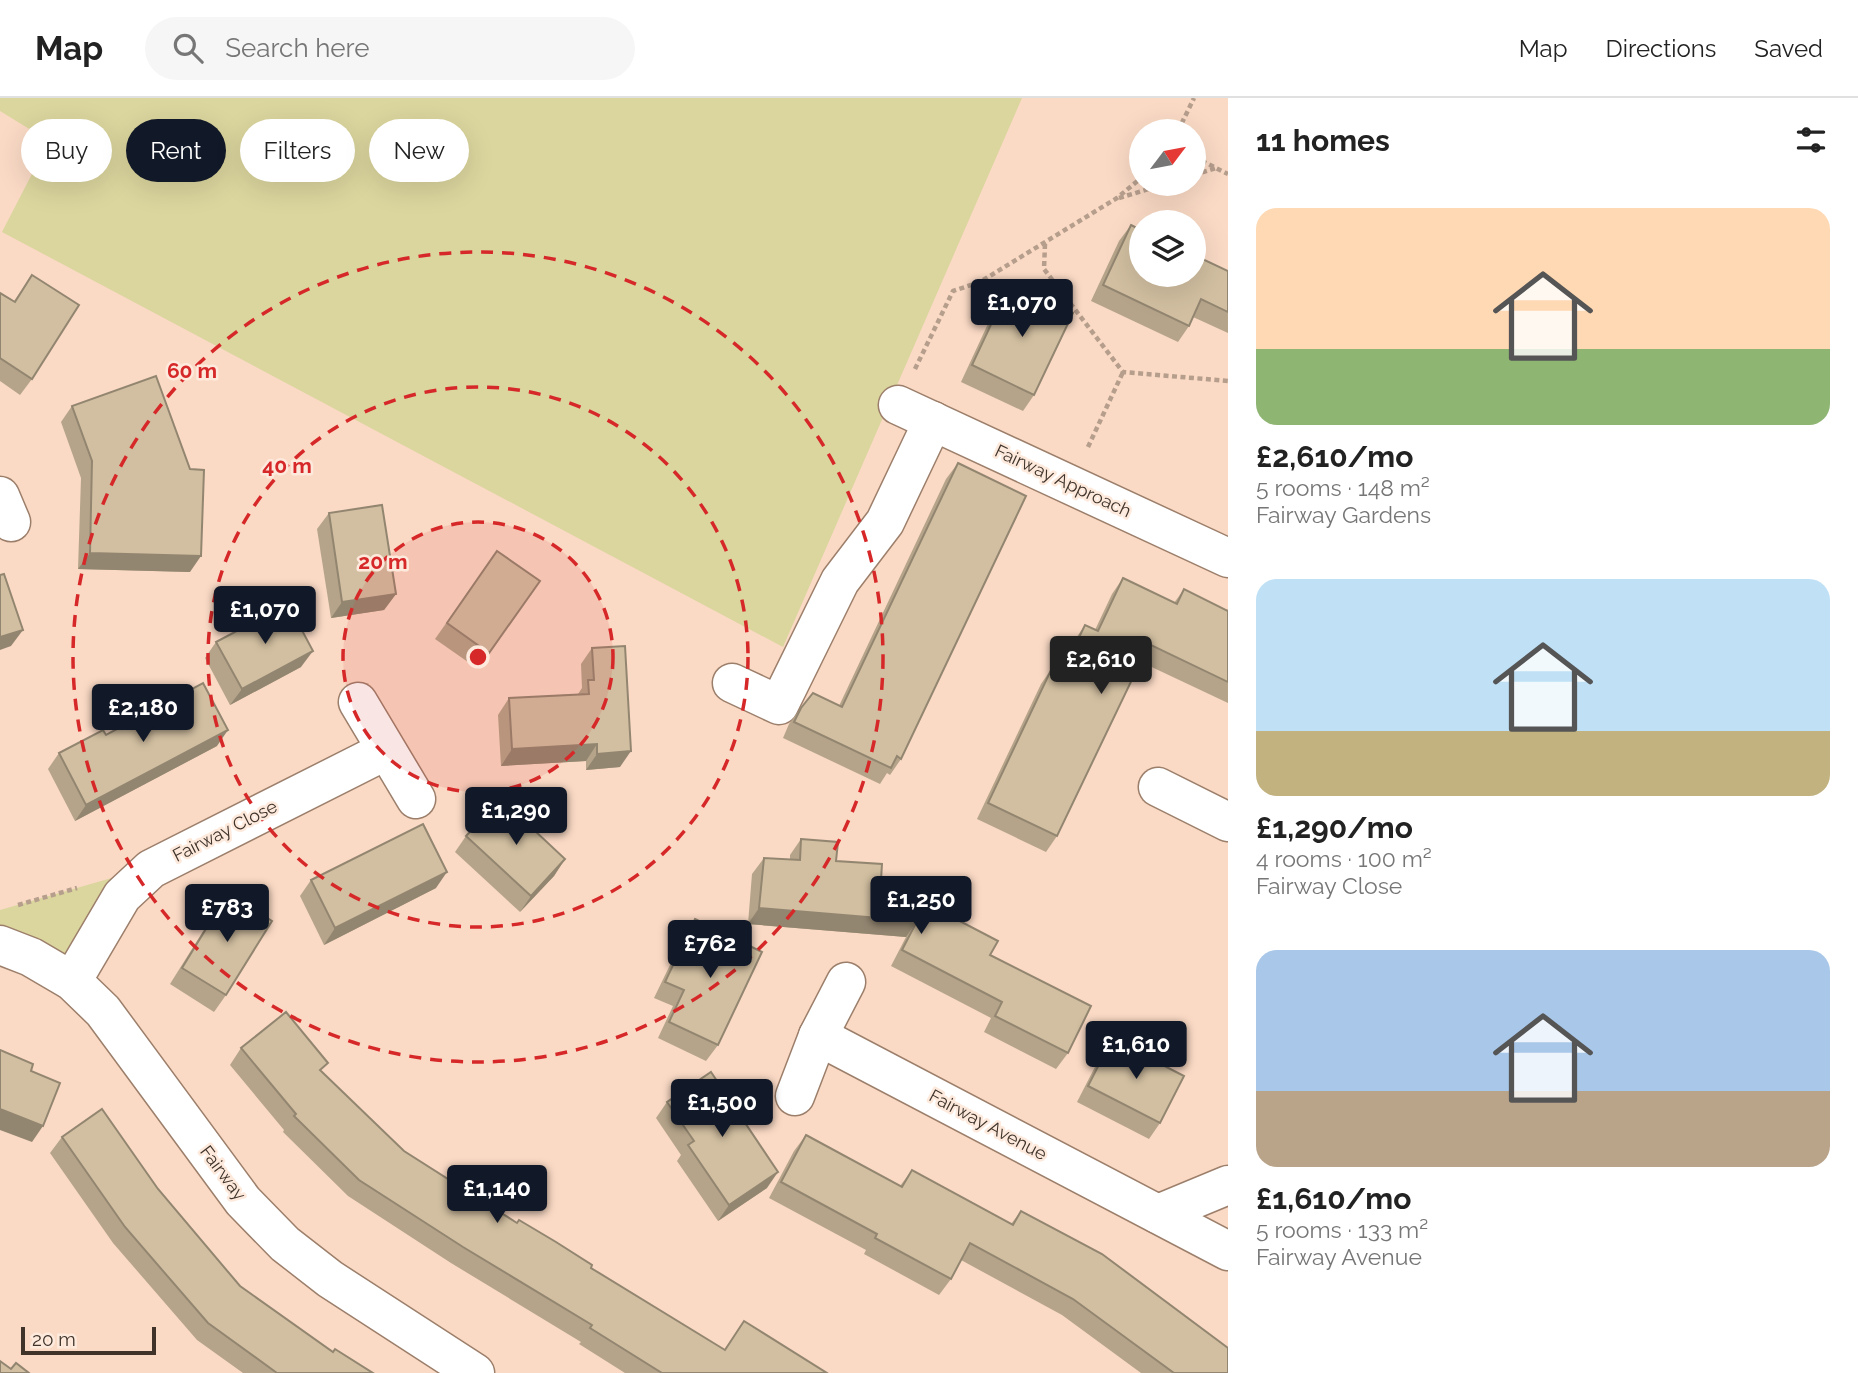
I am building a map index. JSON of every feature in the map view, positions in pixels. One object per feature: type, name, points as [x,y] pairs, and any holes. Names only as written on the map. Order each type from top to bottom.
[{"type":"street","name":"Fairway Approach","points":[[898,405],[1228,558]]},
{"type":"street","points":[[732,683],[779,705],[840,581],[884,522],[933,421]]},
{"type":"street","points":[[358,702],[416,799]]},
{"type":"street","name":"Fairway Close","points":[[72,981],[122,896],[151,869],[385,751]]},
{"type":"street","points":[[1158,787],[1226,815]]},
{"type":"street","name":"Fairway","points":[[0,945],[32,957],[72,981],[103,1011],[243,1201],[285,1244],[330,1279],[475,1373]]},
{"type":"street","points":[[794,1096],[818,1037],[846,982]]},
{"type":"street","name":"Fairway Avenue","points":[[818,1037],[1228,1251]]},
{"type":"street","points":[[1158,1214],[1228,1185]]},
{"type":"path","points":[[1184,119],[1194,98]]},
{"type":"path","points":[[1206,163],[1228,174]]},
{"type":"path","points":[[1206,171],[1216,168]]},
{"type":"path","points":[[898,405],[953,291],[980,282],[1129,188]]},
{"type":"path","points":[[1117,198],[1129,194]]},
{"type":"path","points":[[1045,243],[1044,269],[1123,372],[1228,381]]},
{"type":"path","points":[[1071,485],[1123,372]]},
{"type":"shaded area","points":[[0,98],[1022,98],[783,647],[2,232],[28,182],[112,182],[112,119],[21,119],[21,124],[0,111]]},
{"type":"shaded area","points":[[129,873],[72,981],[0,945],[0,910]]},
{"type":"building","points":[[1129,229],[1129,287],[1206,287],[1206,261],[1228,271],[1228,312],[1201,299],[1189,326],[1103,285]]},
{"type":"building","points":[[32,275],[79,305],[32,379],[0,358],[0,293],[15,302]]},
{"type":"building","points":[[1010,284],[1073,313],[1034,395],[972,365]]},
{"type":"building","points":[[156,376],[190,469],[204,470],[201,556],[90,553],[92,461],[72,406]]},
{"type":"building","points":[[958,463],[1026,496],[901,759],[897,756],[891,768],[794,722],[813,693],[842,707]]},
{"type":"building","points":[[382,505],[396,594],[342,602],[329,513]]},
{"type":"building","points":[[497,551],[540,581],[489,653],[447,623]]},
{"type":"building","points":[[4,574],[23,630],[0,637],[0,575]]},
{"type":"building","points":[[1123,578],[1177,604],[1184,589],[1228,611],[1228,682],[1149,644],[1057,836],[988,803],[1052,668],[1062,673],[1085,625],[1098,631]]},
{"type":"building","points":[[288,604],[313,651],[242,689],[216,642]]},
{"type":"building","points":[[625,646],[631,751],[597,754],[597,744],[512,749],[509,698],[589,694],[588,680],[594,680],[592,648]]},
{"type":"building","points":[[203,683],[228,730],[86,805],[59,753],[103,730],[106,735]]},
{"type":"building","points":[[501,799],[565,859],[531,896],[466,836]]},
{"type":"building","points":[[423,824],[447,872],[335,928],[311,880]]},
{"type":"building","points":[[801,839],[838,842],[836,861],[882,864],[881,880],[998,941],[990,955],[1091,1006],[1068,1053],[995,1016],[1002,1002],[902,950],[917,921],[759,908],[764,858],[800,860]]},
{"type":"building","points":[[228,893],[272,921],[226,995],[182,968]]},
{"type":"building","points":[[695,919],[762,952],[718,1045],[669,1022],[684,990],[665,982]]},
{"type":"building","points":[[286,1012],[328,1063],[320,1070],[404,1151],[517,1223],[519,1220],[556,1242],[592,1265],[591,1268],[725,1350],[744,1321],[827,1373],[662,1373],[590,1328],[592,1325],[359,1180],[294,1116],[296,1114],[241,1048]]},
{"type":"building","points":[[1112,1039],[1184,1076],[1160,1123],[1088,1086]]},
{"type":"building","points":[[0,1050],[33,1064],[31,1071],[60,1083],[43,1126],[0,1109]]},
{"type":"building","points":[[711,1072],[778,1172],[729,1205],[688,1145],[694,1141],[667,1102]]},
{"type":"building","points":[[102,1109],[158,1189],[240,1286],[333,1352],[335,1349],[373,1373],[277,1373],[208,1323],[125,1227],[62,1137]]},
{"type":"building","points":[[806,1135],[902,1187],[912,1170],[1013,1225],[1021,1211],[1102,1254],[1228,1348],[1228,1373],[1174,1373],[1073,1299],[970,1243],[951,1279],[875,1238],[877,1234],[781,1182]]},
{"type":"building","points":[[0,1361],[11,1369],[16,1363],[29,1373],[0,1373]]}]
